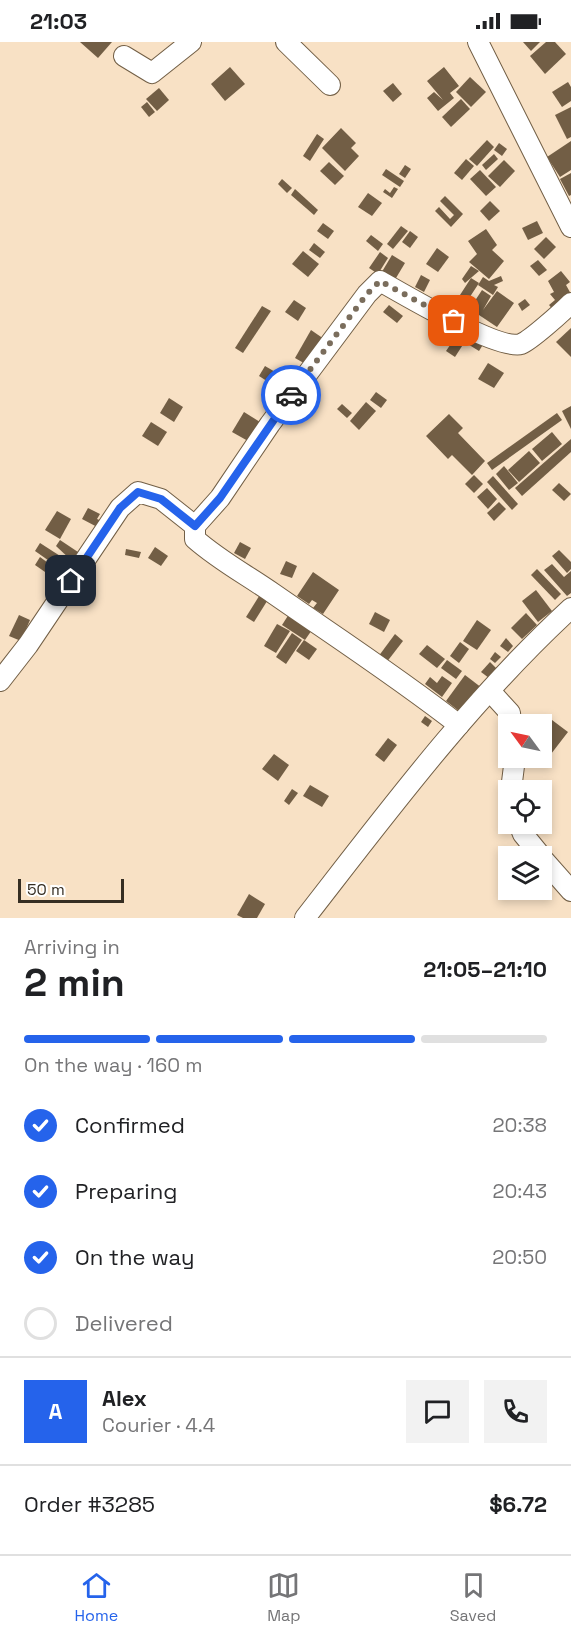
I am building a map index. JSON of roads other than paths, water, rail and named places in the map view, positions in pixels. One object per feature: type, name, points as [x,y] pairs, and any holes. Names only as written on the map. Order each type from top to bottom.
[{"type":"street","points":[[124,56],[152,73],[191,42]]},
{"type":"street","points":[[286,42],[330,84]]},
{"type":"street","points":[[478,42],[571,227]]},
{"type":"street","points":[[459,725],[277,596],[218,559],[195,539],[195,526],[220,498],[270,424],[367,294],[380,281],[438,314],[507,344],[521,344],[571,303]]},
{"type":"street","points":[[0,681],[28,645],[120,508],[138,492],[161,499],[195,526]]},
{"type":"street","points":[[305,918],[434,752],[571,608]]},
{"type":"street","points":[[490,691],[510,714]]},
{"type":"street","points":[[523,834],[532,846]]},
{"type":"street","points":[[552,869],[571,891]]}]
